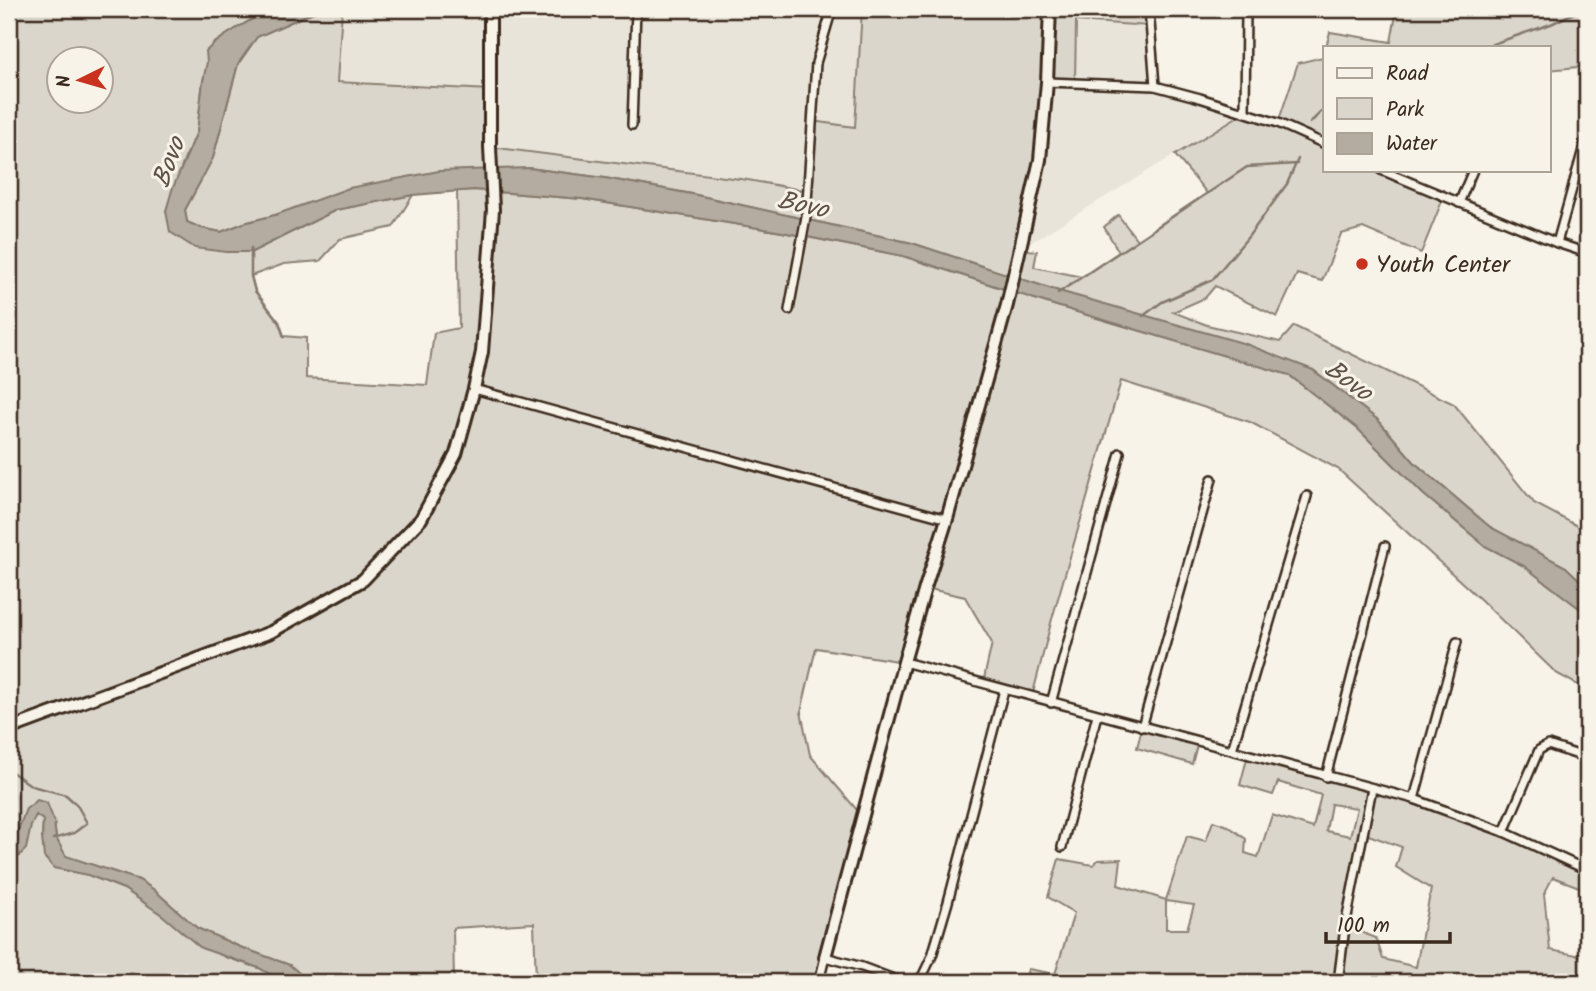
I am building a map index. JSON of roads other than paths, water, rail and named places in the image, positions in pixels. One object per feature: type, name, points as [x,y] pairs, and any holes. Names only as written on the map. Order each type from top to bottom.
[{"type":"main road","points":[[9,729],[271,632],[363,580],[421,519],[456,454],[482,352],[493,210],[490,9]]},
{"type":"main road","points":[[825,957],[904,662],[1007,305],[1040,160],[1050,9]]},
{"type":"street","points":[[632,125],[636,9]]},
{"type":"street","points":[[789,310],[806,216],[816,63],[832,9]]},
{"type":"street","points":[[1149,9],[1155,86]]},
{"type":"street","points":[[1245,112],[1246,9]]},
{"type":"street","points":[[1047,82],[1155,86],[1278,123],[1323,143]]},
{"type":"street","points":[[1557,243],[1587,135]]},
{"type":"street","points":[[1386,172],[1587,253]]},
{"type":"street","points":[[1459,203],[1472,172]]},
{"type":"street","points":[[474,389],[947,519]]},
{"type":"street","points":[[1051,703],[1120,453]]},
{"type":"street","points":[[1142,727],[1212,479]]},
{"type":"street","points":[[1232,750],[1307,496]]},
{"type":"street","points":[[1326,777],[1385,546]]},
{"type":"street","points":[[1414,799],[1457,642]]},
{"type":"street","points":[[904,662],[1414,799],[1504,832],[1587,870]]},
{"type":"street","points":[[819,982],[825,957],[902,982],[922,977],[932,956],[948,902],[1004,690]]},
{"type":"street","points":[[1062,847],[1097,715]]},
{"type":"street","points":[[1504,832],[1539,750],[1548,745],[1587,758]]},
{"type":"street","points":[[1338,982],[1345,927],[1372,788]]},
{"type":"water","points":[[272,9],[320,9],[257,37],[238,64],[213,158],[185,210],[187,222],[221,232],[349,188],[439,171],[529,168],[692,194],[912,243],[1052,289],[1246,344],[1313,370],[1378,420],[1415,463],[1490,527],[1566,567],[1587,587],[1587,614],[1524,566],[1485,546],[1423,494],[1358,429],[1289,375],[1050,304],[903,256],[782,232],[582,199],[474,190],[413,195],[336,210],[252,252],[195,248],[170,232],[166,211],[197,132],[207,62],[206,51],[229,33]]},
{"type":"water","points":[[37,800],[47,803],[54,821],[56,838],[66,856],[139,880],[197,928],[290,965],[309,982],[284,982],[259,968],[201,948],[162,915],[124,889],[88,875],[54,868],[44,857],[43,820],[36,815],[26,849],[9,866],[9,855],[26,809]]},
{"type":"waterway","points":[[1487,46],[1551,24],[1582,9]]},
{"type":"waterway","points":[[1310,123],[1323,110]]},
{"type":"waterway","points":[[1143,316],[1162,302],[1212,280],[1287,184],[1298,159]]},
{"type":"waterway","points":[[1058,293],[1247,167],[1297,164]]},
{"type":"waterway","points":[[251,248],[251,276],[255,291],[279,322],[284,337]]},
{"type":"waterway","points":[[9,770],[32,786],[66,795],[77,805],[87,823],[74,833],[53,839]]},
{"type":"place","name":"Youth Center","points":[[1362,264]]},
{"type":"water label","name":"Bovo","points":[[168,162]]},
{"type":"water label","name":"Bovo","points":[[803,204]]},
{"type":"water label","name":"Bovo","points":[[1349,380]]}]
